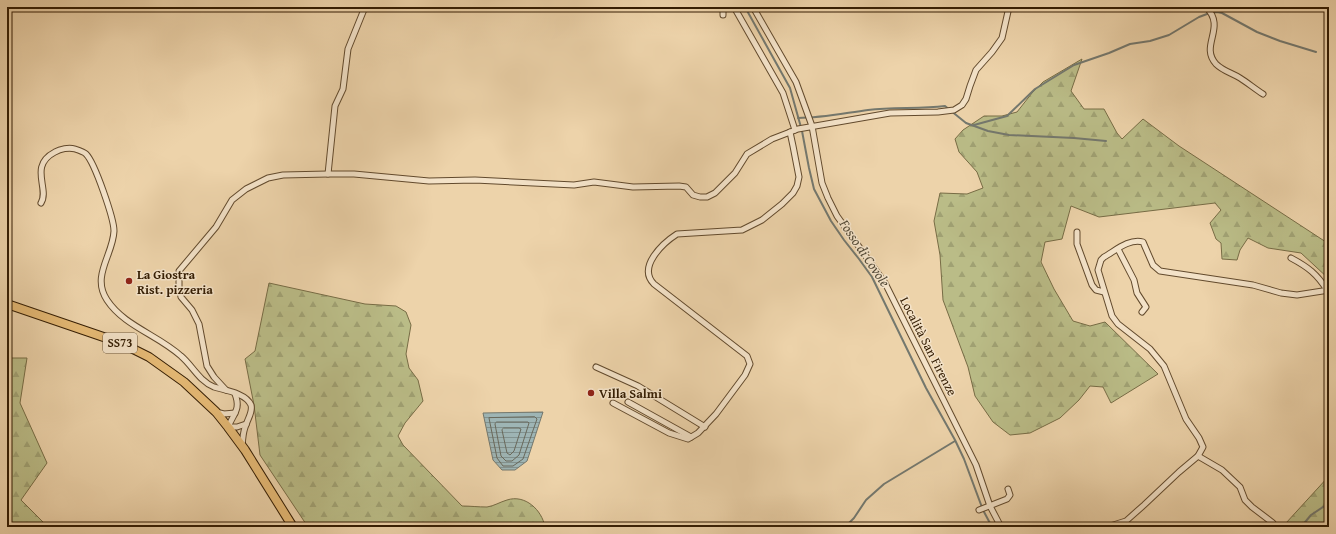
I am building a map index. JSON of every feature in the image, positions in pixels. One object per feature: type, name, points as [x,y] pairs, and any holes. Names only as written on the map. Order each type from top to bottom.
[{"type":"main road","name":"SS73","points":[[7,304],[121,343],[149,357],[184,382],[216,412],[242,446],[292,527]]},
{"type":"street","points":[[328,174],[335,106],[343,89],[348,49],[366,7]]},
{"type":"street","points":[[723,7],[723,15]]},
{"type":"street","points":[[613,403],[669,433],[688,439],[698,433],[716,414],[745,375],[750,364],[748,356],[654,284],[650,280],[648,272],[655,254],[677,234],[742,230],[762,220],[782,204],[793,193],[797,186],[798,177],[793,146],[794,130],[783,93],[734,7]]},
{"type":"street","name":"Località San Firenze","points":[[753,7],[796,82],[806,108],[822,183],[828,198],[837,216],[885,284],[976,465],[988,506],[1001,527]]},
{"type":"street","points":[[226,390],[214,377],[207,366],[199,324],[192,310],[181,297],[179,287],[179,271],[216,227],[232,200],[246,189],[268,178],[283,175],[354,174],[429,181],[475,180],[574,185],[594,182],[634,187],[686,187],[693,195],[707,197],[715,193],[735,172],[747,154],[772,139],[794,130],[810,125],[890,113],[938,112],[954,110],[962,105],[966,99],[976,70],[1002,38],[1009,7]]},
{"type":"street","points":[[1206,7],[1211,12],[1215,23],[1210,44],[1211,54],[1216,63],[1224,70],[1239,77],[1263,94]]},
{"type":"street","points":[[41,203],[44,196],[40,172],[43,164],[49,156],[65,149],[75,149],[86,154],[97,176],[114,230],[102,272],[101,284],[104,295],[112,308],[126,320],[165,343],[182,356],[206,382],[242,396],[250,404],[252,410],[246,424],[242,446]]},
{"type":"street","points":[[1076,232],[1077,244],[1092,285],[1096,290],[1104,292]]},
{"type":"street","points":[[1107,527],[1126,520],[1144,506],[1198,456],[1203,447],[1199,438],[1186,419],[1164,366],[1150,349],[1118,324],[1112,316],[1098,270],[1101,260],[1129,242],[1138,241],[1143,242],[1153,265],[1160,271],[1253,285],[1297,296],[1328,290],[1319,278],[1306,266],[1291,258]]},
{"type":"street","points":[[1118,249],[1134,280],[1137,293],[1146,307],[1142,312]]},
{"type":"street","points":[[596,367],[638,386],[704,427]]},
{"type":"street","points":[[228,428],[238,407],[238,401],[235,394]]},
{"type":"street","points":[[628,402],[692,437]]},
{"type":"street","points":[[216,412],[235,414]]},
{"type":"street","points":[[228,428],[246,424]]},
{"type":"street","points":[[1198,456],[1222,470],[1240,487],[1245,500],[1270,520],[1273,523],[1272,527]]},
{"type":"street","points":[[979,510],[1007,500],[1010,495],[1008,489]]},
{"type":"green space","points":[[1082,59],[1071,91],[1084,109],[1104,109],[1117,133],[1122,139],[1143,119],[1179,146],[1329,244],[1329,279],[1301,253],[1268,248],[1248,238],[1240,250],[1237,260],[1222,259],[1221,243],[1216,239],[1210,223],[1221,210],[1215,203],[1099,217],[1071,206],[1062,239],[1045,242],[1041,262],[1054,289],[1073,321],[1090,326],[1105,322],[1158,374],[1111,403],[1103,387],[1090,386],[1079,400],[1060,418],[1030,433],[1010,435],[993,422],[975,396],[968,367],[943,300],[940,255],[934,221],[940,193],[967,194],[983,188],[977,172],[959,152],[955,139],[963,130],[984,116],[1002,116],[1017,112],[1043,82]]},
{"type":"green space","points":[[269,283],[365,304],[396,306],[406,312],[411,325],[406,354],[409,368],[418,380],[423,401],[405,423],[398,436],[403,445],[462,506],[487,507],[507,500],[520,499],[526,501],[536,509],[545,527],[308,527],[260,455],[254,405],[245,359],[255,351]]},
{"type":"green space","points":[[7,358],[27,358],[20,403],[47,463],[21,500],[48,527],[7,527]]},
{"type":"green space","points":[[1329,476],[1329,527],[1286,527],[1286,523]]},
{"type":"water","points":[[543,412],[527,461],[515,470],[502,470],[493,460],[483,413]]},
{"type":"waterway","name":"Fosso di Covole","points":[[745,7],[790,88],[802,131],[814,189],[831,221],[872,277],[926,388],[955,440],[964,459],[983,510],[992,527]]},
{"type":"waterway","points":[[974,125],[1007,116],[1035,89],[1074,65],[1130,44],[1150,41],[1169,35],[1199,17],[1207,14],[1217,12],[1222,13],[1257,32],[1316,52]]},
{"type":"waterway","points":[[798,118],[878,109],[945,106],[966,123],[988,131],[1009,135],[1106,141]]},
{"type":"waterway","points":[[845,527],[854,518],[866,500],[884,484],[955,441]]},
{"type":"waterway","points":[[1301,527],[1311,515],[1329,503]]},
{"type":"place","name":"La Giostra Rist. pizzeria","points":[[129,281]]},
{"type":"place","name":"Villa Salmi","points":[[591,393]]}]
